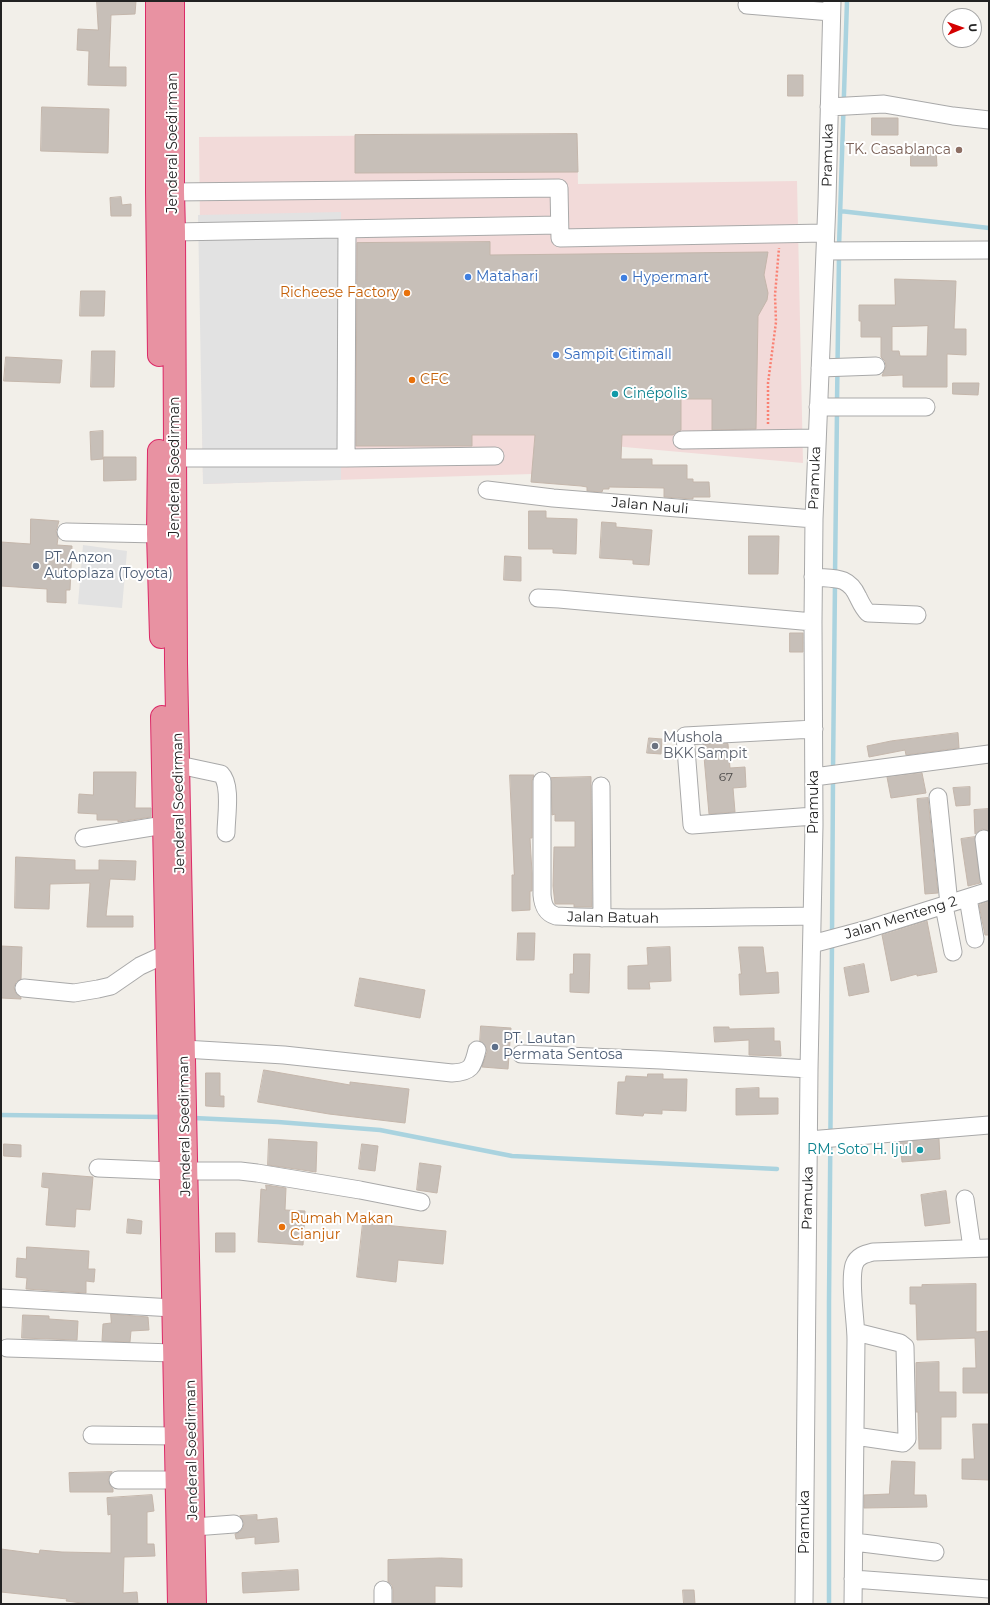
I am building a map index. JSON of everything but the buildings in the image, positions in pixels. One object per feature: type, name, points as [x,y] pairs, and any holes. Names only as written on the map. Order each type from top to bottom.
[{"type":"highway","name":"Jenderal Soedirman","points":[[157,1],[165,192],[174,232],[174,458],[178,765],[173,897],[166,954],[179,1171],[194,1527],[195,1604]]},
{"type":"highway","name":"Jenderal Soedirman","points":[[173,1],[159,346],[158,534],[164,825],[173,897],[184,1049],[173,1308],[179,1604]]},
{"type":"street","points":[[748,5],[831,6]]},
{"type":"street","name":"Pramuka","points":[[804,1604],[806,1319],[818,1139],[809,1069],[825,941],[811,916],[814,816],[820,777],[814,729],[814,519],[820,368],[835,251],[826,233],[840,107],[831,6]]},
{"type":"street","points":[[840,107],[884,104],[953,116],[989,120]]},
{"type":"street","points":[[165,192],[559,188],[560,238],[826,233]]},
{"type":"street","points":[[174,232],[559,225]]},
{"type":"street","points":[[346,458],[347,229]]},
{"type":"street","points":[[835,251],[989,250]]},
{"type":"street","points":[[820,368],[876,366]]},
{"type":"street","points":[[818,407],[926,407]]},
{"type":"street","points":[[682,440],[817,438]]},
{"type":"street","points":[[174,458],[495,456]]},
{"type":"street","name":"Jalan Nauli","points":[[487,490],[553,498],[814,519]]},
{"type":"street","points":[[66,532],[158,534]]},
{"type":"street","points":[[813,577],[849,582],[862,606],[868,612],[917,615]]},
{"type":"street","points":[[538,598],[813,622]]},
{"type":"street","points":[[814,729],[685,736],[692,825],[814,816]]},
{"type":"street","points":[[820,777],[989,754]]},
{"type":"street","points":[[178,765],[221,774],[225,778],[227,791],[226,833]]},
{"type":"street","name":"Jalan Batuah","points":[[542,781],[542,895],[544,906],[550,914],[556,916],[602,918],[669,919],[811,916]]},
{"type":"street","points":[[601,786],[602,918]]},
{"type":"street","points":[[938,797],[947,905],[953,952]]},
{"type":"street","points":[[84,838],[164,825]]},
{"type":"street","points":[[984,839],[989,879]]},
{"type":"street","name":"Jalan Menteng 2","points":[[825,941],[989,891]]},
{"type":"street","points":[[968,898],[975,939]]},
{"type":"street","points":[[24,988],[74,993],[111,986],[124,975],[166,954]]},
{"type":"street","points":[[184,1049],[284,1055],[452,1073],[463,1072],[471,1068],[477,1050]]},
{"type":"street","points":[[521,1054],[661,1060],[809,1069]]},
{"type":"street","points":[[818,1139],[989,1125]]},
{"type":"street","points":[[98,1168],[179,1171],[240,1171],[360,1190],[421,1202]]},
{"type":"street","points":[[853,1604],[856,1332],[852,1276],[854,1264],[859,1257],[873,1252],[981,1248],[965,1199]]},
{"type":"street","points":[[1,1298],[173,1308]]},
{"type":"street","points":[[855,1436],[903,1443],[907,1439],[905,1347],[900,1343],[856,1332]]},
{"type":"street","points":[[7,1348],[174,1353]]},
{"type":"street","points":[[92,1435],[176,1436]]},
{"type":"street","points":[[118,1480],[176,1480]]},
{"type":"street","points":[[194,1527],[234,1524]]},
{"type":"street","points":[[854,1542],[935,1552]]},
{"type":"street","points":[[853,1579],[989,1589]]},
{"type":"path","points":[[768,439],[768,383],[776,322],[775,295],[780,253],[779,235]]},
{"type":"shaded area","points":[[577,134],[578,184],[797,181],[803,463],[535,439],[532,474],[203,484],[199,137]]},
{"type":"shaded area","points":[[341,212],[341,480],[203,484],[198,215]]},
{"type":"shaded area","points":[[83,545],[127,551],[122,608],[78,604]]},
{"type":"waterway","points":[[839,247],[847,1]]},
{"type":"waterway","points":[[840,211],[989,228]]},
{"type":"waterway","points":[[837,403],[839,255]]},
{"type":"waterway","points":[[835,575],[837,411]]},
{"type":"waterway","points":[[833,771],[835,583]]},
{"type":"waterway","points":[[832,935],[833,779]]},
{"type":"waterway","points":[[829,1604],[829,1302],[832,943]]},
{"type":"waterway","points":[[1,1115],[161,1117]]},
{"type":"waterway","points":[[194,1118],[278,1122],[380,1130],[512,1156],[777,1169]]},
{"type":"place","name":"TK. Casablanca","points":[[959,150]]},
{"type":"place","name":"Matahari","points":[[468,277]]},
{"type":"place","name":"Hypermart","points":[[624,278]]},
{"type":"place","name":"Richeese Factory","points":[[407,293]]},
{"type":"place","name":"Sampit Citimall","points":[[556,355]]},
{"type":"place","name":"CFC","points":[[412,380]]},
{"type":"place","name":"Cinépolis","points":[[615,394]]},
{"type":"place","name":"PT. Anzon Autoplaza (Toyota)","points":[[36,566]]},
{"type":"place","name":"Mushola BKK Sampit","points":[[655,746]]},
{"type":"place","name":"PT. Lautan Permata Sentosa","points":[[495,1047]]},
{"type":"place","name":"RM. Soto H. Ijul","points":[[920,1150]]},
{"type":"place","name":"Rumah Makan Cianjur","points":[[282,1227]]}]
